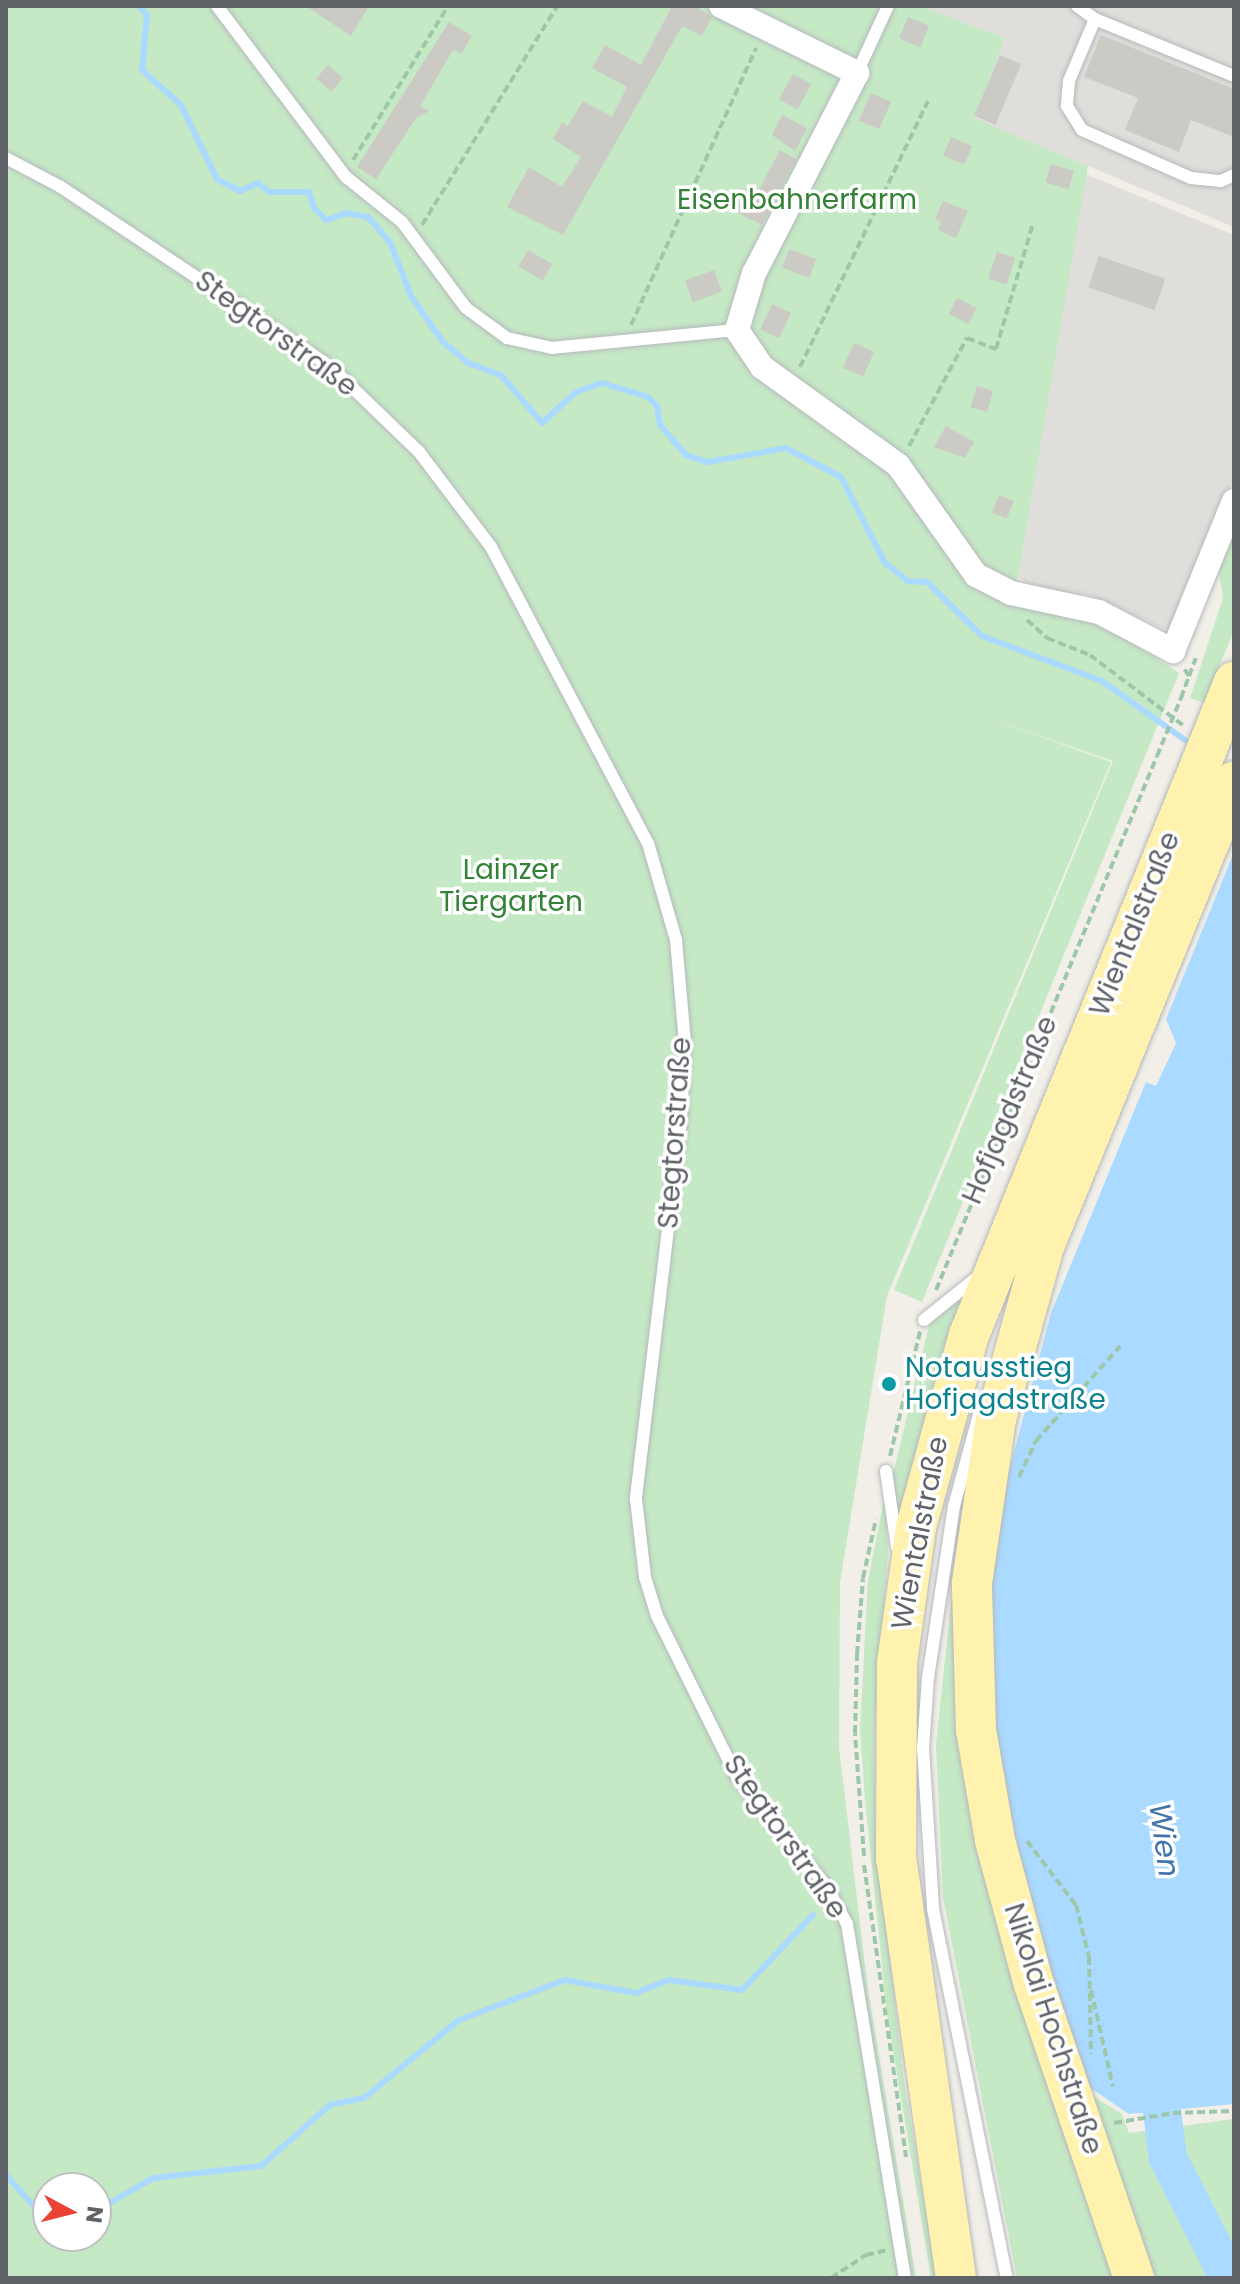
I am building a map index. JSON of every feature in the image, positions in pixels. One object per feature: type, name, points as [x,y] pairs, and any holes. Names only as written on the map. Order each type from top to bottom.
[{"type":"main road","points":[[1218,788],[1228,696]]},
{"type":"main road","name":"Wientalstraße","points":[[1006,1834],[976,1730],[972,1640],[976,1531],[996,1419],[1043,1249],[1218,788]]},
{"type":"main road","name":"Wientalstraße","points":[[959,2264],[896,1859],[893,1737],[906,1589],[931,1459],[996,1264],[1218,788]]},
{"type":"main road","name":"Nikolai Hochstraße","points":[[1006,1834],[1034,1985],[1134,2278]]},
{"type":"street","points":[[721,6],[857,73],[754,273],[737,330],[762,367],[898,465],[976,575],[1011,593],[1099,612],[1173,651],[1234,501]]},
{"type":"lane","points":[[217,6],[344,175],[414,238],[466,308],[507,338],[552,348],[737,330]]},
{"type":"lane","points":[[857,73],[888,6]]},
{"type":"lane","points":[[1077,6],[1095,19],[1234,76]]},
{"type":"lane","points":[[1095,19],[1069,81],[1067,106],[1082,130],[1191,178],[1221,181],[1234,175]]},
{"type":"lane","name":"Stegtorstraße","points":[[6,158],[96,209],[331,367],[419,452],[491,547],[648,843],[676,940],[685,1043],[681,1120],[636,1499],[645,1577],[657,1616],[738,1779],[827,1887],[847,1924],[905,2278]]},
{"type":"lane","points":[[1007,2278],[933,1909],[923,1748],[943,1571],[969,1442],[1043,1249]]},
{"type":"lane","points":[[924,1320],[996,1264]]},
{"type":"lane","points":[[886,1471],[906,1589]]},
{"type":"path","points":[[344,175],[448,6]]},
{"type":"path","points":[[414,238],[557,6]]},
{"type":"path","points":[[624,341],[765,28]]},
{"type":"path","points":[[791,388],[928,101]]},
{"type":"path","points":[[898,465],[967,338],[996,349],[1033,223]]},
{"type":"path","points":[[1047,638],[1090,655],[1189,730]]},
{"type":"path","name":"Hofjagdstraße","points":[[886,1471],[924,1320],[1189,676],[1173,651]]},
{"type":"path","points":[[1017,1481],[1036,1441],[1120,1346]]},
{"type":"path","points":[[1006,1834],[1072,1893],[1089,1957],[1091,2059]]},
{"type":"path","points":[[1088,1980],[1113,2087]]},
{"type":"path","points":[[1119,2122],[1173,2113],[1234,2111]]},
{"type":"path","points":[[831,2278],[866,2255],[901,2246]]},
{"type":"shaded area","points":[[920,6],[1234,6],[1234,227],[973,118],[1005,38]]},
{"type":"shaded area","points":[[1085,174],[1234,235],[1234,478],[1170,632],[1091,595],[1032,588],[1018,577]]},
{"type":"green space","name":"Lainzer Tiergarten","points":[[6,6],[920,6],[1005,38],[974,118],[1088,166],[1018,577],[1007,606],[1032,606],[1100,622],[1179,673],[922,1302],[894,1290],[1113,761],[988,718],[1111,762],[887,1296],[840,1582],[839,1747],[868,1991],[916,2278],[6,2278]]},
{"type":"green space","points":[[1234,515],[1234,631],[1204,703],[1190,698],[1223,598],[1216,555]]},
{"type":"green space","points":[[965,1295],[922,1426],[899,1530],[893,1474],[929,1325]]},
{"type":"green space","points":[[885,1495],[888,1551],[875,1725],[875,1827],[904,2082],[937,2278],[931,2278],[887,2014],[860,1729],[868,1580]]},
{"type":"green space","points":[[957,1544],[962,1545],[1123,2278],[1017,2278],[943,1897],[936,1745]]},
{"type":"green space","points":[[1086,2092],[1122,2114],[1129,2133],[1234,2119],[1234,2278],[1150,2278]]},
{"type":"water","points":[[1234,852],[1234,2104],[1129,2114],[1086,2085],[1045,1979],[997,1792],[984,1630],[992,1535],[1051,1313],[1146,1082],[1156,1086],[1176,1043],[1166,1019]]},
{"type":"building","points":[[306,6],[369,6],[351,36]]},
{"type":"building","points":[[672,6],[695,6],[712,17],[702,36],[682,26],[563,235],[507,207],[529,167],[562,187],[581,157],[553,139],[562,122],[568,126],[583,101],[612,117],[627,87],[592,68],[605,45],[641,65]]},
{"type":"building","points":[[908,17],[929,26],[920,47],[899,38]]},
{"type":"building","points":[[449,22],[472,36],[461,54],[453,50],[420,106],[429,111],[416,118],[376,179],[357,167]]},
{"type":"building","points":[[1101,35],[1234,89],[1234,137],[1191,120],[1179,152],[1125,130],[1138,98],[1084,77]]},
{"type":"building","points":[[1000,55],[1021,64],[995,125],[974,116]]},
{"type":"building","points":[[328,65],[343,78],[331,92],[316,79]]},
{"type":"building","points":[[793,74],[811,84],[797,110],[779,99]]},
{"type":"building","points":[[871,93],[891,102],[879,129],[859,120]]},
{"type":"building","points":[[782,115],[807,128],[795,151],[772,135]]},
{"type":"building","points":[[951,137],[972,146],[964,164],[943,155]]},
{"type":"building","points":[[780,150],[796,159],[762,225],[736,212],[743,196],[753,201]]},
{"type":"building","points":[[1051,164],[1074,171],[1068,189],[1045,182]]},
{"type":"building","points":[[943,201],[968,211],[956,238],[938,230],[941,222],[935,219]]},
{"type":"building","points":[[789,249],[816,259],[809,278],[782,268]]},
{"type":"building","points":[[528,250],[552,264],[543,280],[518,266]]},
{"type":"building","points":[[997,252],[1015,258],[1006,285],[988,279]]},
{"type":"building","points":[[1099,256],[1165,279],[1154,310],[1088,287]]},
{"type":"building","points":[[714,270],[722,292],[693,302],[685,281]]},
{"type":"building","points":[[957,298],[977,308],[968,324],[949,314]]},
{"type":"building","points":[[772,304],[791,313],[779,338],[760,329]]},
{"type":"building","points":[[854,343],[874,352],[863,377],[843,368]]},
{"type":"building","points":[[977,386],[993,391],[987,412],[971,407]]},
{"type":"building","points":[[946,426],[974,442],[965,458],[934,447]]},
{"type":"building","points":[[999,495],[1014,501],[1007,519],[992,513]]},
{"type":"waterway","points":[[139,6],[147,15],[142,70],[181,105],[217,179],[240,191],[258,183],[269,192],[309,192],[314,208],[326,220],[347,213],[368,217],[390,242],[411,296],[443,342],[468,363],[501,375],[542,423],[576,392],[602,383],[648,397],[657,406],[660,425],[686,455],[708,462],[786,448],[841,477],[885,563],[908,581],[927,582],[982,636],[1102,681],[1185,740]]},
{"type":"waterway","points":[[112,2202],[153,2178],[261,2166],[330,2105],[364,2098],[459,2020],[565,1980],[636,1993],[669,1980],[742,1990],[813,1915]]},
{"type":"waterway","name":"Wien","points":[[1155,2057],[1168,2158],[1229,2278]]},
{"type":"waterway","points":[[6,2175],[32,2204]]},
{"type":"place","name":"Notausstieg Hofjagdstraße","points":[[889,1384]]},
{"type":"park label","name":"Eisenbahnerfarm","points":[[797,200]]}]
